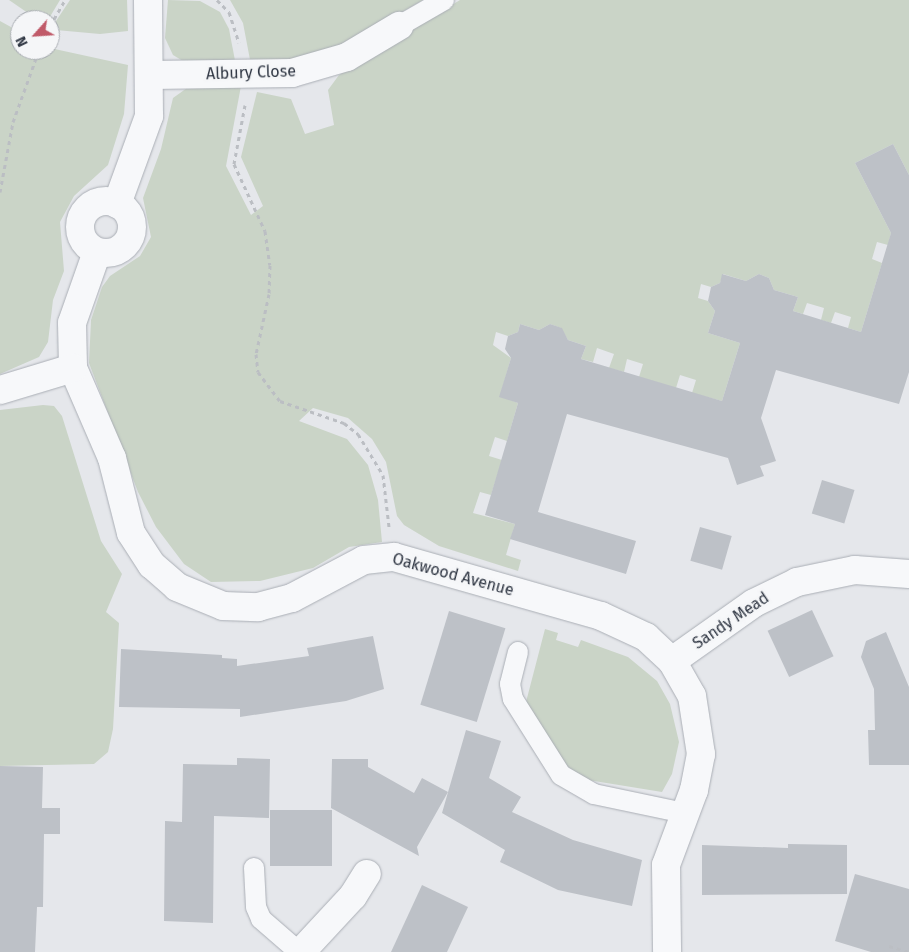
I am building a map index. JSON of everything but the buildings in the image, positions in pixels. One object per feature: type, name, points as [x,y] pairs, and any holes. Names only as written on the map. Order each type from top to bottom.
[{"type":"street","points":[[117,204],[146,130],[152,75],[148,0]]},
{"type":"street","name":"Albury Close","points":[[152,75],[244,76],[292,74],[330,64],[399,26]]},
{"type":"street","points":[[96,203],[117,204],[130,218],[130,237],[117,251],[98,252],[82,238],[82,218],[96,203]]},
{"type":"street","name":"Oakwood Avenue","points":[[98,252],[72,323],[73,368],[112,458],[131,532],[152,565],[177,587],[222,606],[258,607],[292,598],[356,563],[390,557],[601,616],[646,636],[672,661],[692,696],[700,732],[700,766],[666,865],[667,952]]},
{"type":"street","points":[[0,390],[73,368]]},
{"type":"street","name":"Sandy Mead","points":[[672,661],[754,603],[797,582],[855,570],[909,574]]},
{"type":"street","points":[[300,952],[353,896],[367,874]]},
{"type":"lane","points":[[399,26],[444,0]]},
{"type":"lane","points":[[518,652],[510,684],[513,700],[561,775],[594,794],[684,813]]},
{"type":"lane","points":[[254,868],[255,900],[261,919],[300,952]]},
{"type":"path","points":[[217,0],[233,21],[244,76],[244,115],[234,164],[265,230],[270,265],[256,354],[258,372],[280,401],[344,424],[366,445],[387,485],[390,557]]},
{"type":"path","points":[[0,192],[13,122],[35,60]]},
{"type":"path","points":[[889,946],[909,952]]},
{"type":"shaded area","points":[[9,0],[60,0],[54,10],[24,10]]},
{"type":"shaded area","points":[[70,0],[127,0],[128,31],[100,34],[60,30],[60,15]]},
{"type":"shaded area","points":[[168,0],[200,1],[220,12],[229,29],[236,66],[188,64],[173,55],[165,38]]},
{"type":"shaded area","points":[[230,0],[423,0],[331,53],[251,65],[243,23]]},
{"type":"shaded area","points":[[460,0],[909,0],[909,175],[893,144],[855,163],[891,233],[888,245],[877,242],[872,259],[882,263],[861,332],[848,328],[851,317],[835,312],[831,323],[821,320],[824,308],[807,303],[803,314],[793,311],[798,297],[774,290],[769,278],[759,274],[746,281],[723,274],[720,283],[711,287],[701,284],[698,298],[708,301],[715,311],[708,333],[740,343],[722,401],[692,393],[696,380],[680,375],[676,388],[639,377],[643,364],[627,359],[624,372],[609,368],[614,354],[597,348],[593,362],[581,359],[586,346],[568,340],[561,328],[550,324],[539,330],[520,324],[518,332],[508,336],[496,332],[493,345],[511,358],[500,396],[518,403],[507,441],[495,437],[489,456],[502,460],[491,495],[480,492],[473,513],[515,524],[506,555],[521,560],[518,571],[439,546],[404,525],[397,516],[386,462],[372,439],[348,418],[313,408],[299,421],[347,439],[368,465],[378,500],[382,542],[349,547],[313,568],[260,581],[211,582],[184,564],[156,527],[138,492],[89,363],[91,320],[102,287],[110,276],[140,256],[151,237],[143,198],[161,149],[173,98],[187,88],[241,86],[226,166],[251,215],[263,206],[241,157],[257,92],[291,99],[305,134],[334,125],[328,90],[339,75]]},
{"type":"shaded area","points":[[0,21],[10,26],[10,60],[60,60],[60,50],[128,65],[124,114],[108,165],[74,196],[60,222],[64,271],[53,300],[48,342],[39,357],[0,374]]},
{"type":"shaded area","points":[[43,405],[54,406],[62,416],[101,541],[122,574],[106,612],[119,623],[113,729],[108,752],[94,764],[0,766],[0,410]]},
{"type":"shaded area","points":[[545,629],[558,633],[556,640],[578,647],[581,640],[628,657],[657,681],[670,704],[679,742],[672,774],[662,792],[588,780],[570,770],[557,754],[526,702]]}]
